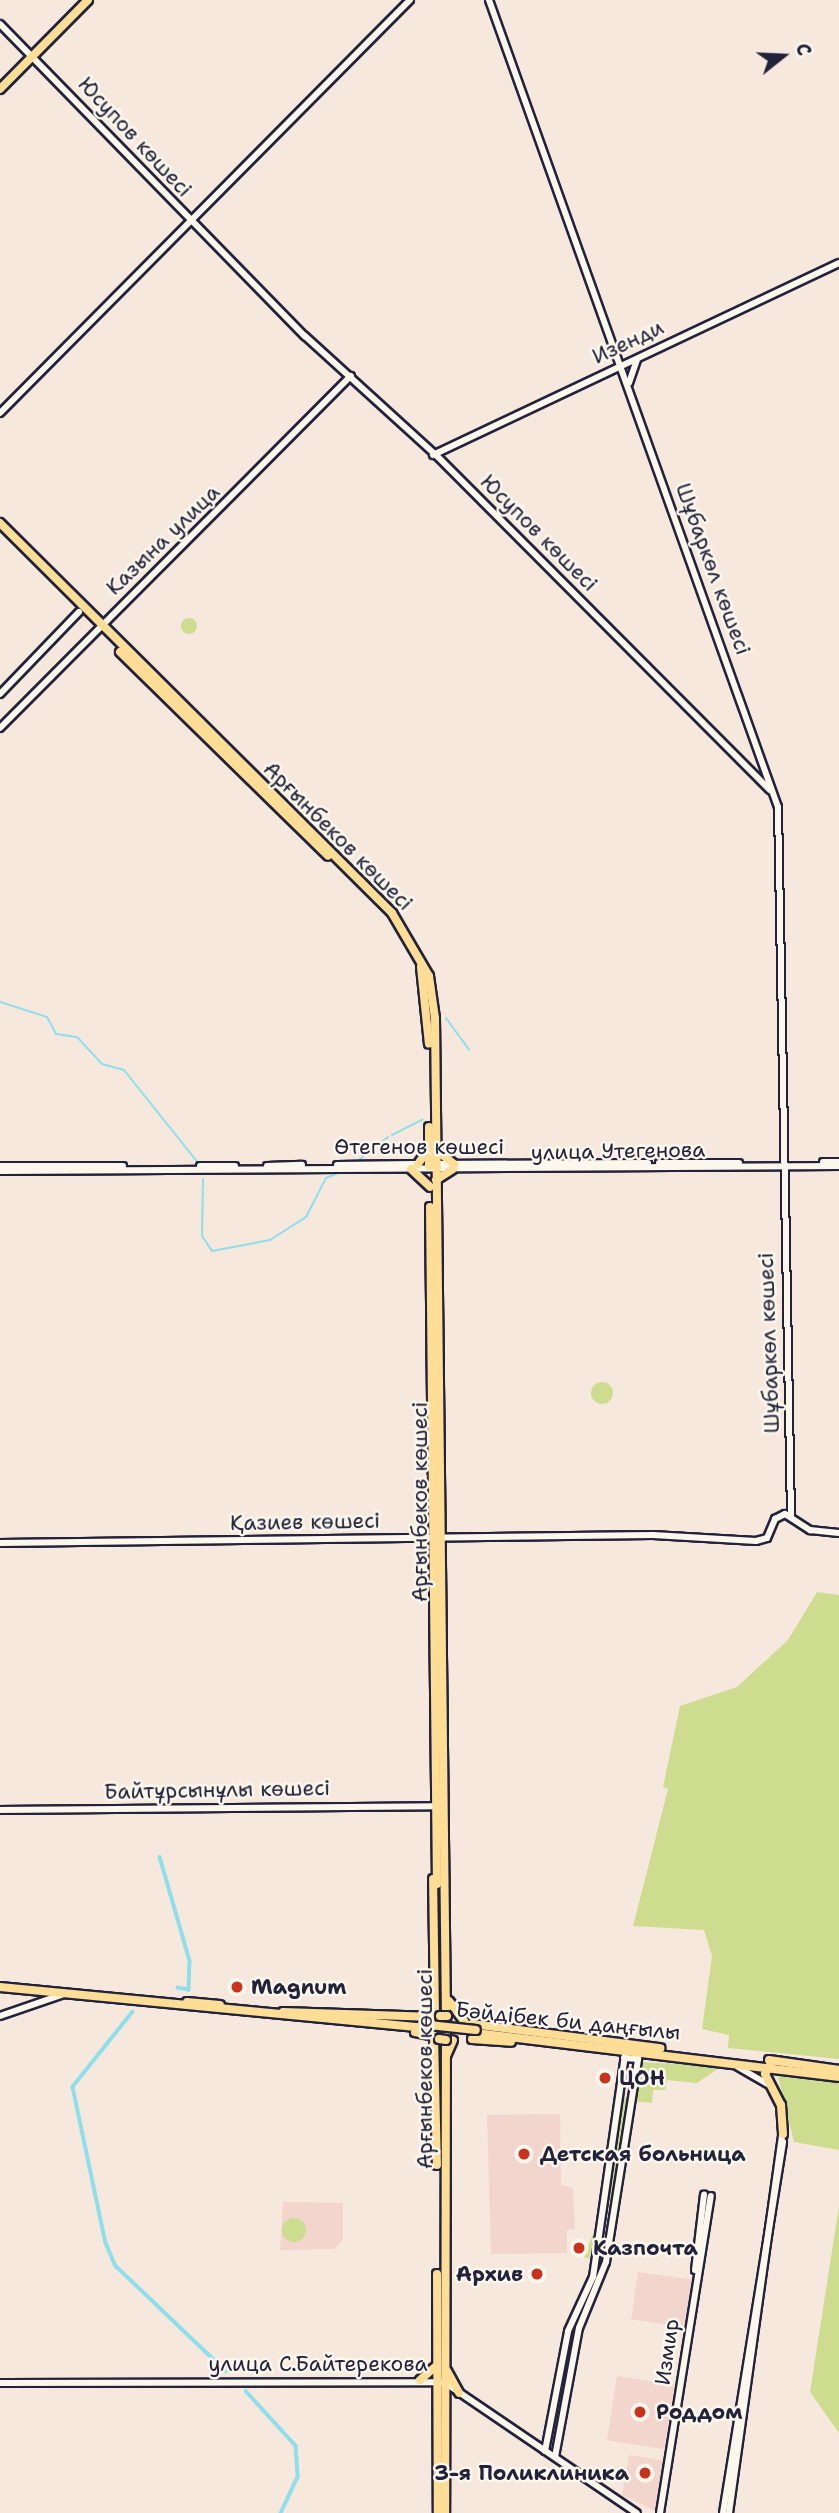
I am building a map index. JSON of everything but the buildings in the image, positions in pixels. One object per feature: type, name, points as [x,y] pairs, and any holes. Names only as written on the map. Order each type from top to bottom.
[{"type":"main road","points":[[0,87],[86,0]]},
{"type":"main road","points":[[0,523],[97,627]]},
{"type":"main road","points":[[0,529],[79,612],[97,627]]},
{"type":"main road","name":"Арғынбеков көшесі","points":[[97,627],[394,917],[424,979],[432,1071],[435,1807],[439,1866]]},
{"type":"main road","points":[[432,1146],[440,1158],[453,1166],[439,1175],[432,1187],[414,1167],[432,1146]]},
{"type":"main road","name":"Арғынбеков көшесі","points":[[434,1538],[439,1866],[438,2513]]},
{"type":"main road","points":[[439,1866],[439,2164]]},
{"type":"main road","points":[[439,1866],[449,2006],[472,2029]]},
{"type":"main road","points":[[0,1985],[282,2014],[438,2035],[472,2029]]},
{"type":"main road","points":[[0,1985],[35,1996],[133,2000],[282,2014],[441,2016],[472,2029],[624,2054],[660,2050]]},
{"type":"main road","points":[[438,2035],[472,2029]]},
{"type":"main road","name":"Бәйдібек би даңғылы","points":[[472,2029],[839,2070]]},
{"type":"main road","points":[[438,2035],[446,2059],[439,2164]]},
{"type":"main road","name":"Бәйдібек би даңғылы","points":[[718,2056],[839,2077]]},
{"type":"main road","points":[[771,2065],[765,2074],[780,2105],[783,2138]]},
{"type":"main road","points":[[420,2380],[440,2365],[457,2391],[444,2399]]},
{"type":"main road","name":"Арғынбеков көшесі","points":[[440,2381],[444,2399],[445,2513]]},
{"type":"street","points":[[0,413],[410,0]]},
{"type":"street","name":"Шұбаркөл көшесі","points":[[491,0],[721,653],[777,799]]},
{"type":"street","name":"Юсупов көшесі","points":[[0,24],[192,222],[435,454],[777,799]]},
{"type":"street","name":"Изенди","points":[[435,454],[839,264]]},
{"type":"street","points":[[615,348],[637,358],[627,383],[616,373],[603,374],[613,361],[615,348]]},
{"type":"street","name":"Казына улица","points":[[0,728],[97,627],[351,376]]},
{"type":"street","name":"Шұбаркөл көшесі","points":[[627,383],[777,799],[794,1517]]},
{"type":"street","name":"Юсупов көшесі","points":[[435,454],[502,525],[777,799]]},
{"type":"street","points":[[0,694],[79,612]]},
{"type":"street","points":[[755,775],[762,765]]},
{"type":"street","name":"Өтегенов көшесі","points":[[453,1166],[611,1161],[657,1165],[741,1161],[784,1165],[811,1161],[839,1164]]},
{"type":"street","name":"улица Утегенова","points":[[432,1166],[763,1163]]},
{"type":"street","points":[[784,1165],[839,1164]]},
{"type":"street","name":"Өтегенов көшесі","points":[[237,1168],[355,1170],[432,1166]]},
{"type":"street","name":"Өтегенов көшесі","points":[[0,1169],[414,1167]]},
{"type":"street","points":[[794,1517],[810,1530],[839,1532]]},
{"type":"street","name":"Қазиев көшесі","points":[[0,1543],[665,1535],[750,1541],[767,1538],[773,1530],[775,1518],[794,1517]]},
{"type":"street","name":"Байтұрсынұлы көшесі","points":[[0,1810],[435,1807]]},
{"type":"street","points":[[0,2016],[35,1996]]},
{"type":"street","points":[[545,2451],[568,2331],[593,2277],[606,2201],[624,2054],[638,2059],[603,2278],[579,2328],[555,2457]]},
{"type":"street","points":[[718,2056],[743,2069]]},
{"type":"street","points":[[729,2513],[783,2138],[774,2092],[733,2059]]},
{"type":"street","points":[[620,2094],[633,2094]]},
{"type":"street","points":[[723,2513],[783,2138]]},
{"type":"street","name":"Измир","points":[[660,2513],[707,2195]]},
{"type":"street","points":[[606,2201],[615,2202]]},
{"type":"street","name":"улица С.Байтерекова","points":[[0,2383],[440,2381],[637,2513]]},
{"type":"shaded area","name":"Детская больница","points":[[560,2114],[561,2185],[573,2188],[575,2229],[567,2230],[567,2253],[491,2254],[487,2115]]},
{"type":"shaded area","points":[[283,2202],[343,2203],[343,2240],[334,2249],[280,2250]]},
{"type":"shaded area","points":[[638,2272],[694,2280],[688,2327],[631,2320]]},
{"type":"shaded area","name":"Роддом","points":[[617,2376],[674,2385],[664,2449],[607,2440]]},
{"type":"shaded area","name":"3-я Поликлиника","points":[[629,2455],[667,2461],[659,2513],[622,2495]]},
{"type":"green space","points":[[186,618],[192,618],[197,626],[195,632],[186,634],[181,629],[181,623]]},
{"type":"green space","points":[[602,1382],[612,1389],[613,1393],[606,1403],[602,1404],[592,1397],[591,1393],[598,1383]]},
{"type":"green space","points":[[817,1592],[839,1595],[839,2059],[728,2048],[729,2035],[702,2029],[712,1956],[704,1930],[633,1926],[668,1789],[663,1787],[680,1706],[737,1687],[788,1640]]},
{"type":"green space","points":[[639,2062],[719,2068],[697,2083],[667,2080],[665,2090],[653,2090],[652,2103],[633,2101]]},
{"type":"green space","points":[[776,2069],[839,2078],[839,2150],[794,2142]]},
{"type":"green space","points":[[622,2096],[627,2097],[611,2200],[607,2199]]},
{"type":"green space","points":[[606,2202],[611,2204],[589,2259],[584,2257]]},
{"type":"green space","points":[[839,2206],[839,2433],[810,2392]]},
{"type":"green space","points":[[294,2218],[302,2222],[306,2230],[302,2238],[294,2242],[286,2238],[282,2230],[286,2222]]},
{"type":"green space","points":[[596,2263],[602,2264],[600,2278],[575,2327],[569,2361],[563,2361],[569,2325]]},
{"type":"green space","points":[[566,2365],[556,2451],[553,2452],[549,2447]]},
{"type":"waterway","points":[[0,1002],[47,1017],[56,1034],[77,1037],[102,1064],[124,1070],[199,1164]]},
{"type":"waterway","points":[[446,1018],[469,1050]]},
{"type":"waterway","points":[[392,1135],[422,1120]]},
{"type":"waterway","points":[[355,1163],[388,1137]]},
{"type":"waterway","points":[[203,1179],[202,1236],[212,1251],[270,1240],[306,1217],[326,1178],[341,1172]]},
{"type":"waterway","points":[[160,1857],[190,1961],[189,1990],[178,1988]]},
{"type":"waterway","points":[[133,2012],[73,2087],[106,2243],[116,2266],[226,2371]]},
{"type":"waterway","points":[[246,2391],[296,2446],[298,2477],[281,2513]]},
{"type":"place","name":"Magnum","points":[[237,1987]]},
{"type":"place","name":"ЦОН","points":[[605,2078]]},
{"type":"place","name":"Детская больница","points":[[524,2154]]},
{"type":"place","name":"Казпочта","points":[[579,2248]]},
{"type":"place","name":"Архив","points":[[537,2274]]},
{"type":"place","name":"Роддом","points":[[640,2412]]},
{"type":"place","name":"3-я Поликлиника","points":[[645,2473]]}]
